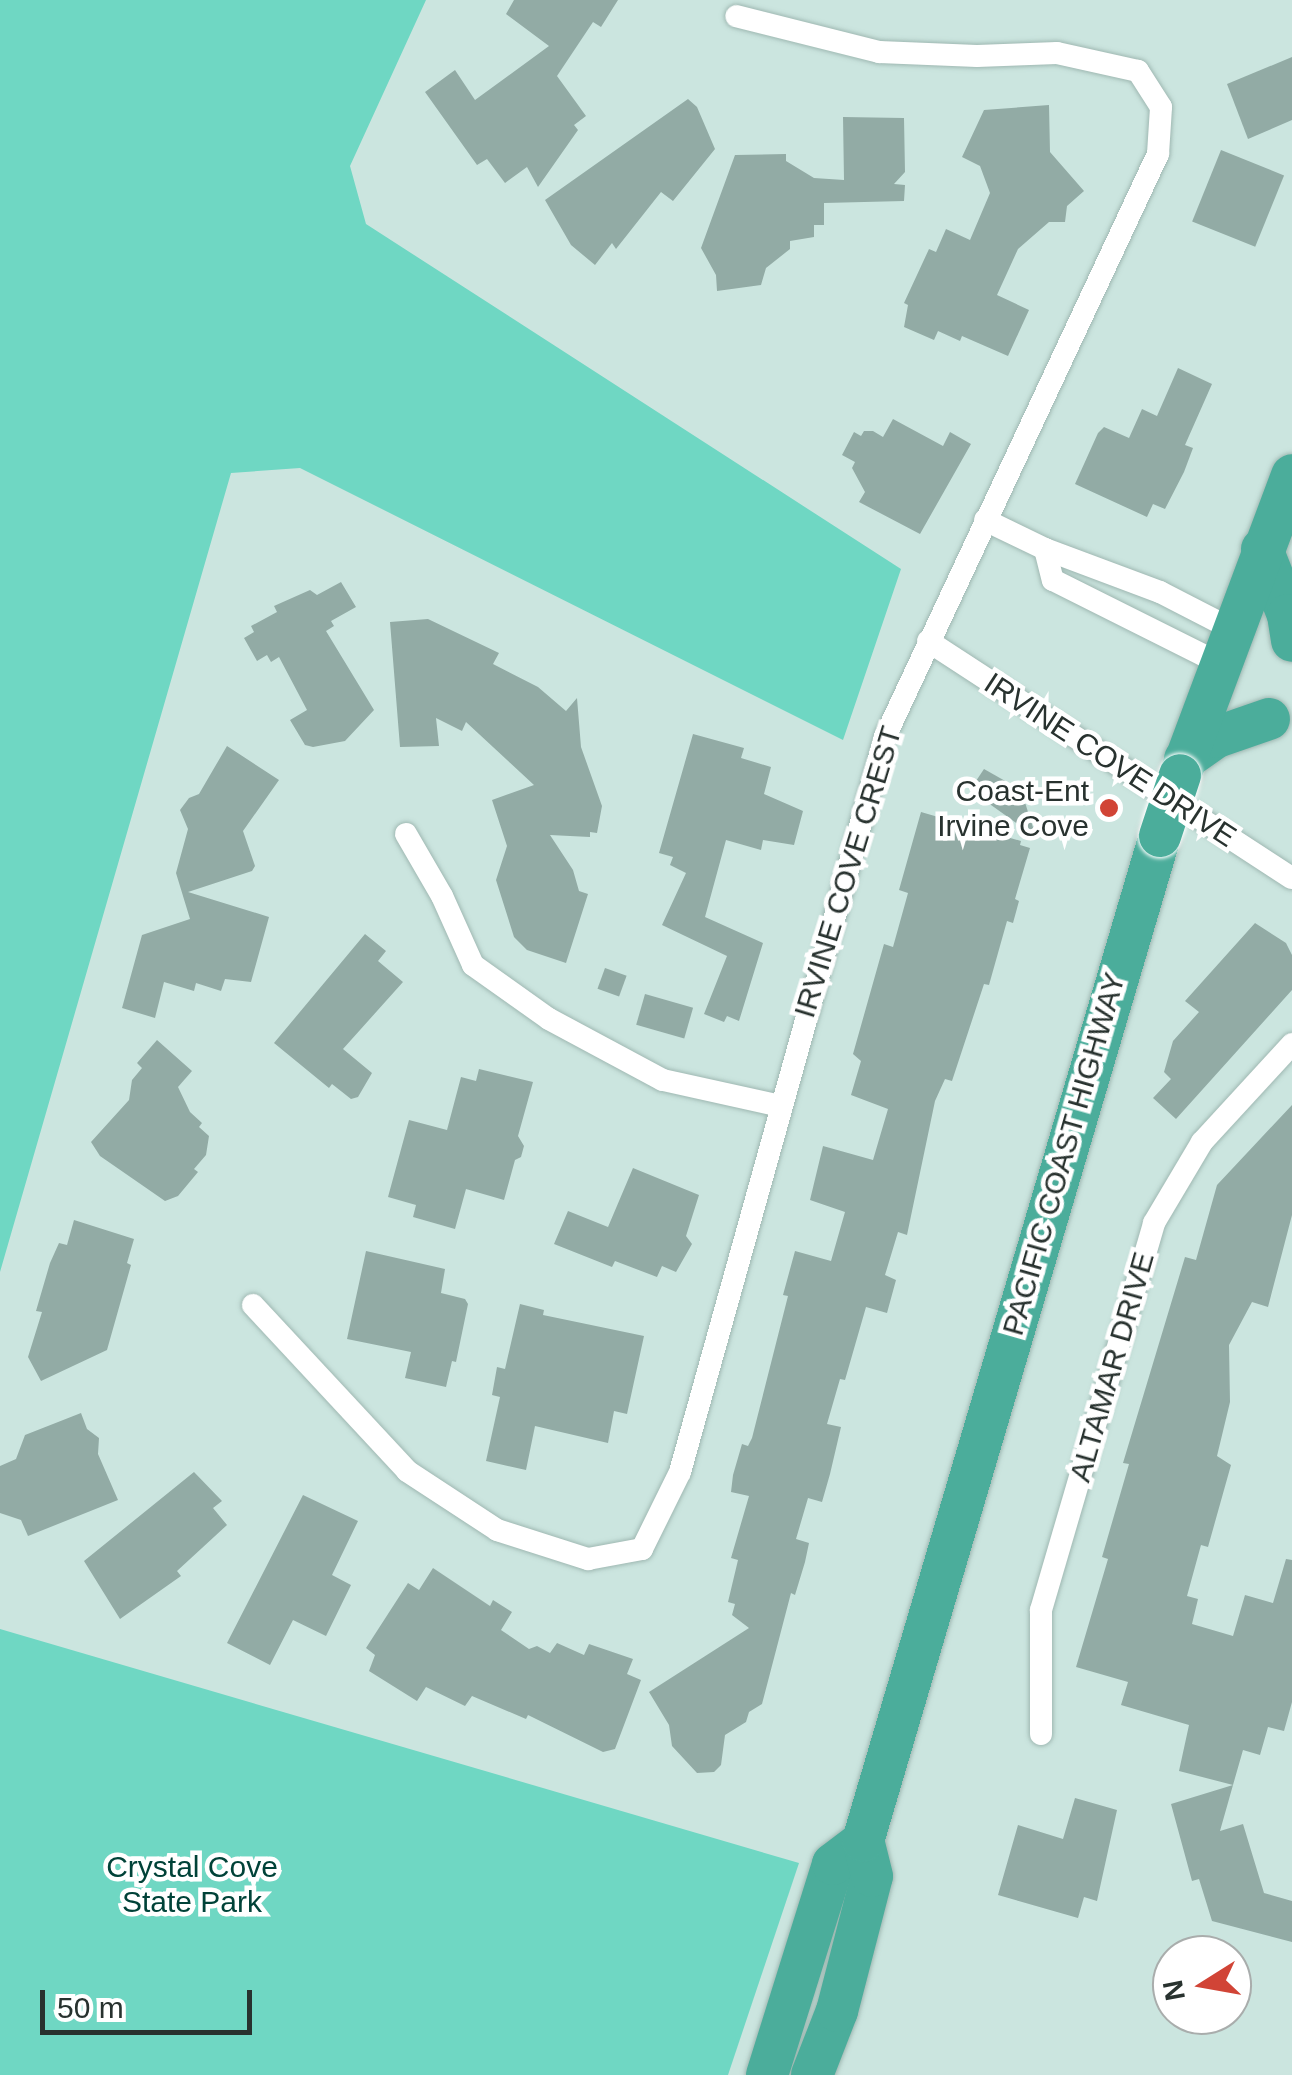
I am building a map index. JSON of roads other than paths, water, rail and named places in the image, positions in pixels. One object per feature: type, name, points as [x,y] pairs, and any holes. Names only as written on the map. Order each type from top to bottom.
[{"type":"highway","name":"PACIFIC COAST HIGHWAY","points":[[812,2075],[836,2011],[872,1876],[862,1841],[1160,836],[1182,767],[1292,475]]},
{"type":"highway","points":[[1262,549],[1288,615],[1292,640]]},
{"type":"highway","points":[[1182,767],[1216,737],[1280,717]]},
{"type":"highway","name":"PACIFIC COAST HIGHWAY","points":[[767,2075],[833,1864],[862,1841]]},
{"type":"street","name":"IRVINE COVE CREST","points":[[253,1305],[407,1471],[497,1530],[588,1558],[642,1549],[680,1472],[885,737],[1158,154],[1161,108],[1138,72],[1056,52],[977,56],[880,52],[736,16]]},
{"type":"street","points":[[985,520],[1044,548],[1160,592],[1228,647]]},
{"type":"street","points":[[1044,548],[1053,580],[1142,622],[1228,647]]},
{"type":"street","name":"IRVINE COVE DRIVE","points":[[928,641],[1292,878]]},
{"type":"street","points":[[406,834],[442,896],[473,966],[549,1020],[663,1080],[780,1106]]},
{"type":"street","name":"ALTAMAR DRIVE","points":[[1041,1734],[1041,1610],[1154,1223],[1202,1142],[1292,1044]]},
{"type":"place","name":"Coast-Ent Irvine Cove","points":[[1109,808]]},
{"type":"park label","name":"Crystal Cove State Park","points":[[192,1884]]}]
